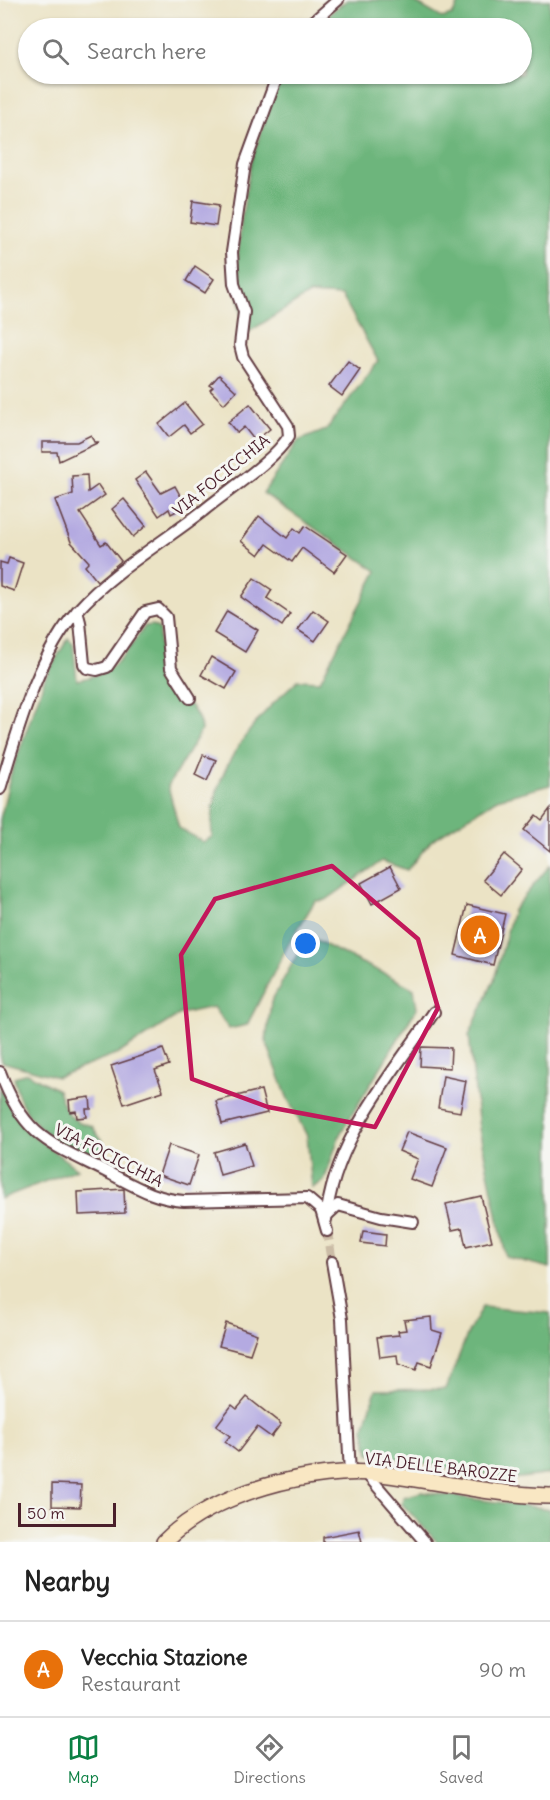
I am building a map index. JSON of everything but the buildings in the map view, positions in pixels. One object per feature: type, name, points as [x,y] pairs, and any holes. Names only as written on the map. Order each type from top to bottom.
[{"type":"main road","name":"VIA DELLE BAROZZE","points":[[164,1542],[199,1515],[260,1486],[350,1474],[366,1473],[502,1494],[550,1496]]},
{"type":"street","points":[[317,18],[338,0]]},
{"type":"street","name":"VIA FOCICCHIA","points":[[0,789],[46,660],[77,611],[103,587],[240,481],[289,436],[288,426],[243,357],[240,340],[244,312],[234,284],[232,261],[244,170],[274,84]]},
{"type":"street","points":[[77,611],[80,622],[81,656],[87,668],[97,670],[107,667],[145,612],[158,609],[166,617],[171,668],[190,698]]},
{"type":"street","points":[[326,1224],[328,1196],[350,1137],[434,1012]]},
{"type":"street","name":"VIA FOCICCHIA","points":[[0,1072],[18,1111],[36,1134],[64,1152],[135,1188],[163,1199],[184,1201],[307,1197],[319,1205],[326,1224]]},
{"type":"street","points":[[326,1224],[338,1205],[381,1217],[413,1222]]},
{"type":"street","points":[[332,1262],[342,1318],[350,1474]]},
{"type":"street","points":[[366,1473],[425,1542]]},
{"type":"highlighted area","points":[[332,866],[418,939],[438,1008],[375,1127],[268,1107],[192,1079],[181,955],[215,899]]},
{"type":"green space","points":[[347,0],[411,0],[442,18],[324,18]]},
{"type":"green space","points":[[461,0],[550,0],[550,785],[497,799],[432,840],[407,870],[382,861],[326,900],[315,901],[289,943],[247,1025],[229,1029],[213,1007],[180,1014],[118,1054],[57,1077],[2,1062],[0,1054],[0,820],[10,777],[45,678],[68,638],[73,643],[77,680],[110,668],[124,655],[145,626],[153,625],[159,629],[160,675],[192,708],[197,715],[201,731],[168,786],[179,828],[203,842],[212,837],[212,814],[217,791],[225,770],[237,749],[265,712],[298,680],[320,681],[377,571],[263,493],[298,441],[326,430],[378,361],[342,296],[309,294],[244,335],[236,277],[241,222],[251,162],[278,84],[532,84],[532,18],[442,18],[452,15]]},
{"type":"green space","points":[[550,865],[550,1268],[506,1257],[479,1129],[469,1035],[494,980],[513,910]]},
{"type":"green space","points":[[308,935],[414,989],[417,1008],[340,1134],[324,1181],[312,1188],[307,1136],[287,1097],[266,1041],[271,1002]]},
{"type":"green space","points":[[27,1073],[58,1090],[72,1118],[92,1126],[104,1144],[93,1159],[53,1138],[32,1119],[18,1093],[14,1077]]},
{"type":"green space","points":[[0,1088],[26,1130],[77,1169],[0,1199]]},
{"type":"green space","points":[[482,1307],[550,1313],[550,1474],[512,1479],[369,1454],[364,1428],[376,1390],[446,1389],[467,1335]]},
{"type":"green space","points":[[422,1492],[550,1509],[550,1542],[437,1542],[402,1504],[403,1497]]},
{"type":"tunnel","points":[[327,1231],[332,1262]]},
{"type":"place","name":"Vecchia Stazione","points":[[480,935]]}]
